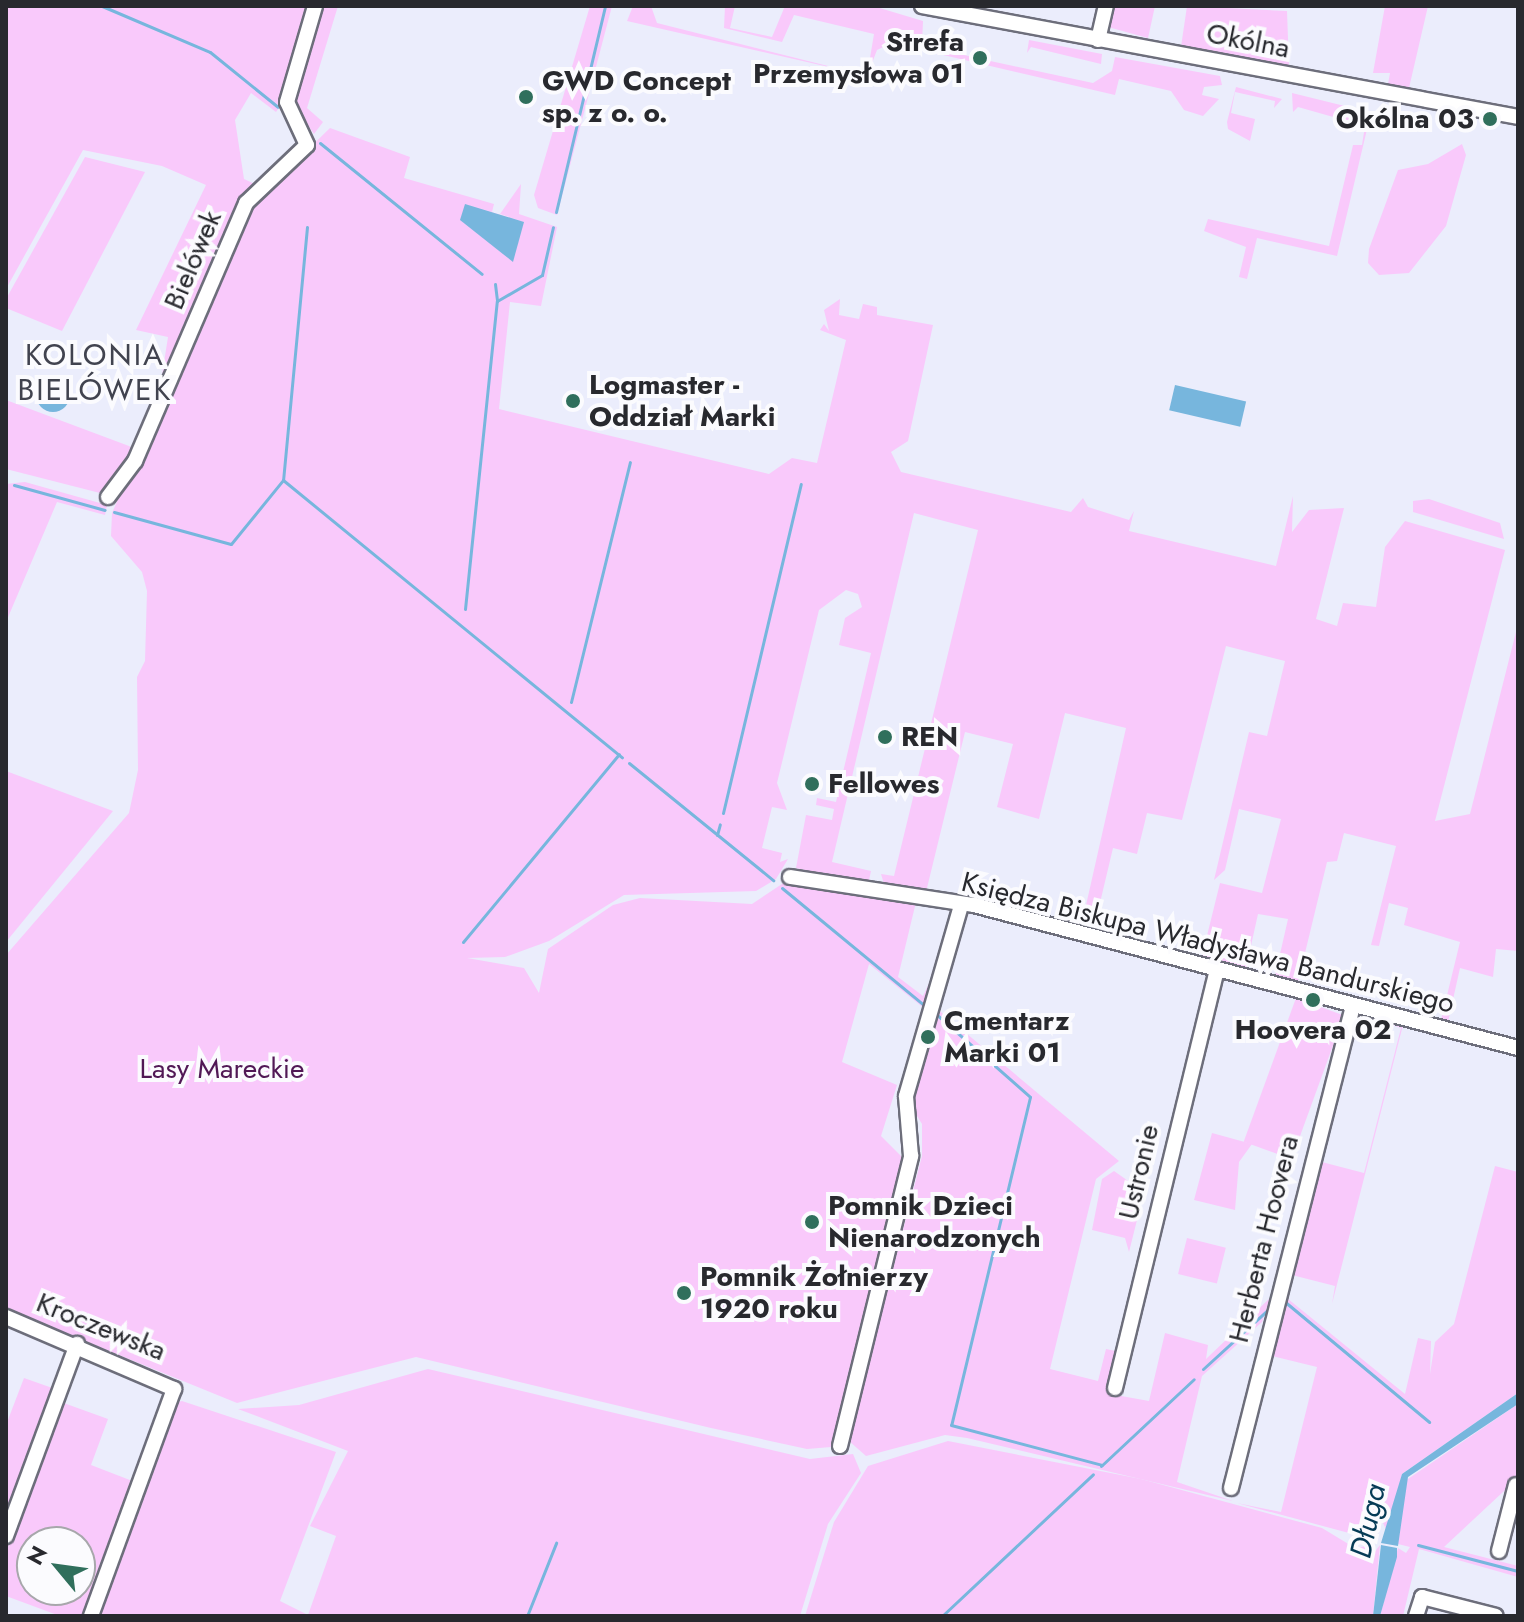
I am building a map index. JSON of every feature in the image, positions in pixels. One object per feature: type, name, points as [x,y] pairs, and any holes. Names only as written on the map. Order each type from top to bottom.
[{"type":"street","name":"Bielówek","points":[[108,497],[135,461],[246,203],[307,145],[286,106],[315,6]]},
{"type":"street","name":"Okólna","points":[[922,6],[1518,117]]},
{"type":"street","points":[[1098,40],[1106,6]]},
{"type":"street","name":"Księdza Biskupa Władysława Bandurskiego","points":[[790,877],[961,905],[1518,1048]]},
{"type":"street","points":[[840,1446],[911,1156],[906,1096],[961,905]]},
{"type":"street","name":"Ustronie","points":[[1115,1388],[1217,969]]},
{"type":"street","name":"Herberta Hoovera","points":[[1231,1488],[1274,1296],[1353,1005]]},
{"type":"street","name":"Kroczewska","points":[[6,1317],[77,1344],[174,1389],[91,1616]]},
{"type":"street","points":[[6,1536],[77,1344]]},
{"type":"street","points":[[1499,1551],[1516,1485]]},
{"type":"street","points":[[1416,1616],[1422,1597],[1496,1616]]},
{"type":"green space","points":[[6,6],[308,6],[281,105],[276,112],[251,93],[235,120],[244,179],[257,185],[162,375],[168,337],[136,330],[206,185],[162,166],[83,150],[6,289]]},
{"type":"green space","points":[[320,6],[338,6],[307,108],[323,122],[314,134],[293,104]]},
{"type":"green space","points":[[590,6],[612,6],[557,215],[538,208],[534,195]]},
{"type":"green space","points":[[633,6],[651,6],[657,23],[864,75],[627,21]]},
{"type":"green space","points":[[725,6],[735,6],[730,28],[772,37],[785,6],[873,6],[923,21],[922,45],[981,59],[1093,83],[1112,71],[1115,57],[1220,76],[1222,85],[1204,87],[1202,95],[1219,99],[1203,116],[1184,110],[1171,91],[1119,79],[1115,95],[892,43],[877,50],[867,76],[874,34],[794,15],[782,42],[724,28]]},
{"type":"green space","points":[[1113,6],[1155,6],[1148,38],[1108,27]]},
{"type":"green space","points":[[1187,6],[1287,11],[1289,66],[1181,47]]},
{"type":"green space","points":[[1385,6],[1428,6],[1409,88],[1388,84],[1390,73],[1373,73]]},
{"type":"green space","points":[[1029,40],[1102,54],[1101,64],[1031,47],[1027,53]]},
{"type":"green space","points":[[1236,87],[1282,99],[1274,108],[1275,101],[1235,92],[1231,113],[1255,119],[1250,141],[1228,129],[1227,122]]},
{"type":"green space","points":[[1292,93],[1369,112],[1368,125],[1337,256],[1257,238],[1247,279],[1239,277],[1246,247],[1204,231],[1208,219],[1329,246],[1353,145],[1362,145],[1365,126],[1298,107],[1293,112]]},
{"type":"green space","name":"Lasy Mareckie","points":[[330,128],[410,157],[404,178],[494,204],[492,212],[465,204],[524,222],[500,214],[521,184],[519,214],[557,227],[541,306],[510,302],[499,409],[769,474],[792,458],[817,463],[846,340],[820,330],[824,324],[829,331],[824,310],[840,299],[839,315],[859,319],[863,304],[877,307],[877,315],[933,325],[908,441],[891,452],[901,472],[1071,512],[1083,498],[1088,507],[1129,520],[1134,511],[1129,531],[1276,566],[1293,496],[1292,532],[1309,510],[1344,508],[1316,619],[1337,626],[1343,603],[1376,607],[1385,547],[1405,521],[1505,550],[1435,821],[1470,814],[1518,624],[1518,951],[1496,949],[1493,977],[1460,968],[1448,1022],[1441,1020],[1460,942],[1404,925],[1408,908],[1389,903],[1379,946],[1371,945],[1396,846],[1344,833],[1337,861],[1327,862],[1298,982],[1275,976],[1288,919],[1258,914],[1246,968],[1202,956],[1220,883],[1262,893],[1281,819],[1239,809],[1225,870],[1214,880],[1249,732],[1267,736],[1285,661],[1226,646],[1182,820],[1147,813],[1137,854],[1113,848],[1094,928],[1082,923],[1126,728],[1065,713],[1039,819],[997,807],[1013,744],[965,732],[927,888],[920,893],[884,884],[881,874],[894,876],[978,530],[914,513],[832,862],[871,871],[868,885],[796,868],[806,815],[832,820],[834,809],[816,805],[817,798],[836,802],[871,653],[839,645],[845,618],[862,607],[858,594],[846,590],[819,610],[777,783],[787,810],[772,807],[762,848],[782,853],[780,862],[788,859],[776,879],[756,891],[624,895],[549,941],[505,957],[467,958],[524,968],[539,993],[548,949],[613,905],[640,898],[752,904],[785,882],[916,902],[898,977],[923,996],[932,977],[925,1009],[869,964],[842,1062],[897,1085],[881,1136],[904,1159],[831,1447],[807,1449],[416,1357],[237,1403],[6,1309],[6,955],[129,813],[138,770],[137,677],[145,661],[147,591],[142,572],[111,536],[112,513],[243,213]]},
{"type":"green space","points":[[1462,144],[1466,155],[1446,226],[1409,273],[1379,275],[1368,263],[1369,249],[1398,170],[1428,164]]},
{"type":"green space","points":[[85,157],[145,172],[62,331],[6,308],[6,299]]},
{"type":"green space","points":[[6,400],[136,451],[100,493],[6,469]]},
{"type":"green space","points":[[25,482],[107,505],[105,515],[57,502],[6,622],[6,484]]},
{"type":"green space","points":[[1429,499],[1500,523],[1504,539],[1413,512],[1413,501]]},
{"type":"green space","points":[[6,771],[113,811],[6,942]]},
{"type":"green space","points":[[1296,998],[1344,1015],[1292,1159],[1244,1142]]},
{"type":"green space","points":[[936,1008],[1119,1161],[1096,1179],[1050,1369],[1098,1381],[1106,1349],[1120,1352],[1110,1394],[1149,1401],[1165,1333],[1208,1345],[1206,1359],[1270,1298],[1262,1322],[1202,1376],[1177,1482],[1233,1501],[967,1438],[945,1435],[866,1456],[849,1441],[922,1156],[922,1124],[911,1106]]},
{"type":"green space","points":[[1393,1025],[1403,1025],[1332,1304],[1335,1286],[1288,1274],[1318,1161],[1364,1173],[1401,1028]]},
{"type":"green space","points":[[1212,1133],[1252,1144],[1239,1162],[1235,1210],[1194,1200]]},
{"type":"green space","points":[[1495,1166],[1518,1172],[1518,1393],[1402,1474],[1390,1521],[1386,1529],[1382,1521],[1375,1540],[1237,1503],[1281,1512],[1317,1367],[1268,1355],[1282,1294],[1405,1394],[1418,1338],[1431,1341],[1430,1374],[1435,1342],[1454,1324]]},
{"type":"green space","points":[[1114,1171],[1144,1192],[1129,1252],[1125,1238],[1092,1230],[1102,1179]]},
{"type":"green space","points":[[1187,1238],[1226,1248],[1217,1284],[1178,1274]]},
{"type":"green space","points":[[428,1369],[810,1459],[853,1454],[861,1473],[828,1524],[800,1616],[97,1616],[175,1403],[182,1401],[336,1452],[280,1601],[308,1615],[336,1536],[310,1526],[348,1451],[238,1409],[299,1405]]},
{"type":"green space","points":[[24,1378],[58,1390],[6,1528],[6,1425]]},
{"type":"green space","points":[[61,1402],[108,1419],[91,1465],[135,1482],[96,1589],[96,1526],[16,1526],[16,1600],[6,1596],[6,1552]]},
{"type":"green space","points":[[1518,1404],[1518,1478],[1444,1547],[1518,1566],[1518,1577],[1419,1549],[1403,1616],[1380,1616],[1398,1548],[1406,1553],[1410,1547],[1398,1544],[1395,1531],[1405,1481]]},
{"type":"green space","points":[[948,1441],[1141,1479],[1322,1528],[1355,1548],[1367,1546],[1369,1559],[1380,1545],[1373,1616],[805,1616],[834,1522],[868,1466]]},
{"type":"green space","points":[[33,1606],[90,1606],[86,1616],[60,1616]]},
{"type":"water","points":[[465,204],[524,222],[513,262],[460,220]]},
{"type":"water","points":[[53,378],[65,383],[70,395],[65,407],[53,412],[41,407],[36,395],[41,383]]},
{"type":"water","points":[[1175,385],[1246,401],[1240,427],[1169,410]]},
{"type":"water","points":[[1518,1393],[1518,1404],[1408,1477],[1398,1546],[1381,1543],[1402,1474]]},
{"type":"water","points":[[1381,1545],[1397,1548],[1397,1557],[1380,1616],[1373,1616]]},
{"type":"waterway","points":[[102,6],[210,52],[278,107]]},
{"type":"waterway","points":[[556,212],[605,6]]},
{"type":"waterway","points":[[320,143],[482,274]]},
{"type":"waterway","points":[[307,227],[283,480],[622,757]]},
{"type":"waterway","points":[[465,609],[497,301],[542,275],[553,227]]},
{"type":"waterway","points":[[495,284],[497,301]]},
{"type":"waterway","points":[[571,702],[630,462]]},
{"type":"waterway","points":[[114,512],[231,544],[283,480]]},
{"type":"waterway","points":[[723,813],[801,484]]},
{"type":"waterway","points":[[14,485],[105,510]]},
{"type":"waterway","points":[[463,942],[619,754]]},
{"type":"waterway","points":[[629,763],[773,880]]},
{"type":"waterway","points":[[717,835],[720,824]]},
{"type":"waterway","points":[[782,888],[924,1005]]},
{"type":"waterway","points":[[936,1014],[1030,1097],[951,1425],[1102,1465]]},
{"type":"waterway","points":[[1284,1301],[1429,1422]]},
{"type":"waterway","points":[[1203,1369],[1271,1307]]},
{"type":"waterway","points":[[1101,1466],[1194,1379]]},
{"type":"waterway","points":[[942,1616],[1093,1474]]},
{"type":"waterway","points":[[527,1616],[556,1543]]},
{"type":"waterway","points":[[1418,1545],[1518,1571]]},
{"type":"place","name":"Strefa Przemysłowa 01","points":[[980,58]]},
{"type":"place","name":"GWD Concept sp. z o. o.","points":[[526,97]]},
{"type":"place","name":"Okólna 03","points":[[1490,119]]},
{"type":"place","name":"Logmaster - Oddział Marki","points":[[573,401]]},
{"type":"place","name":"REN","points":[[885,737]]},
{"type":"place","name":"Fellowes","points":[[812,784]]},
{"type":"place","name":"Hoovera 02","points":[[1313,1000]]},
{"type":"place","name":"Cmentarz Marki 01","points":[[928,1037]]},
{"type":"place","name":"Pomnik Dzieci Nienarodzonych","points":[[812,1222]]},
{"type":"place","name":"Pomnik Żołnierzy 1920 roku","points":[[684,1293]]},
{"type":"district","name":"KOLONIA BIELÓWEK","points":[[95,372]]},
{"type":"water label","name":"Długa","points":[[1368,1521]]}]
